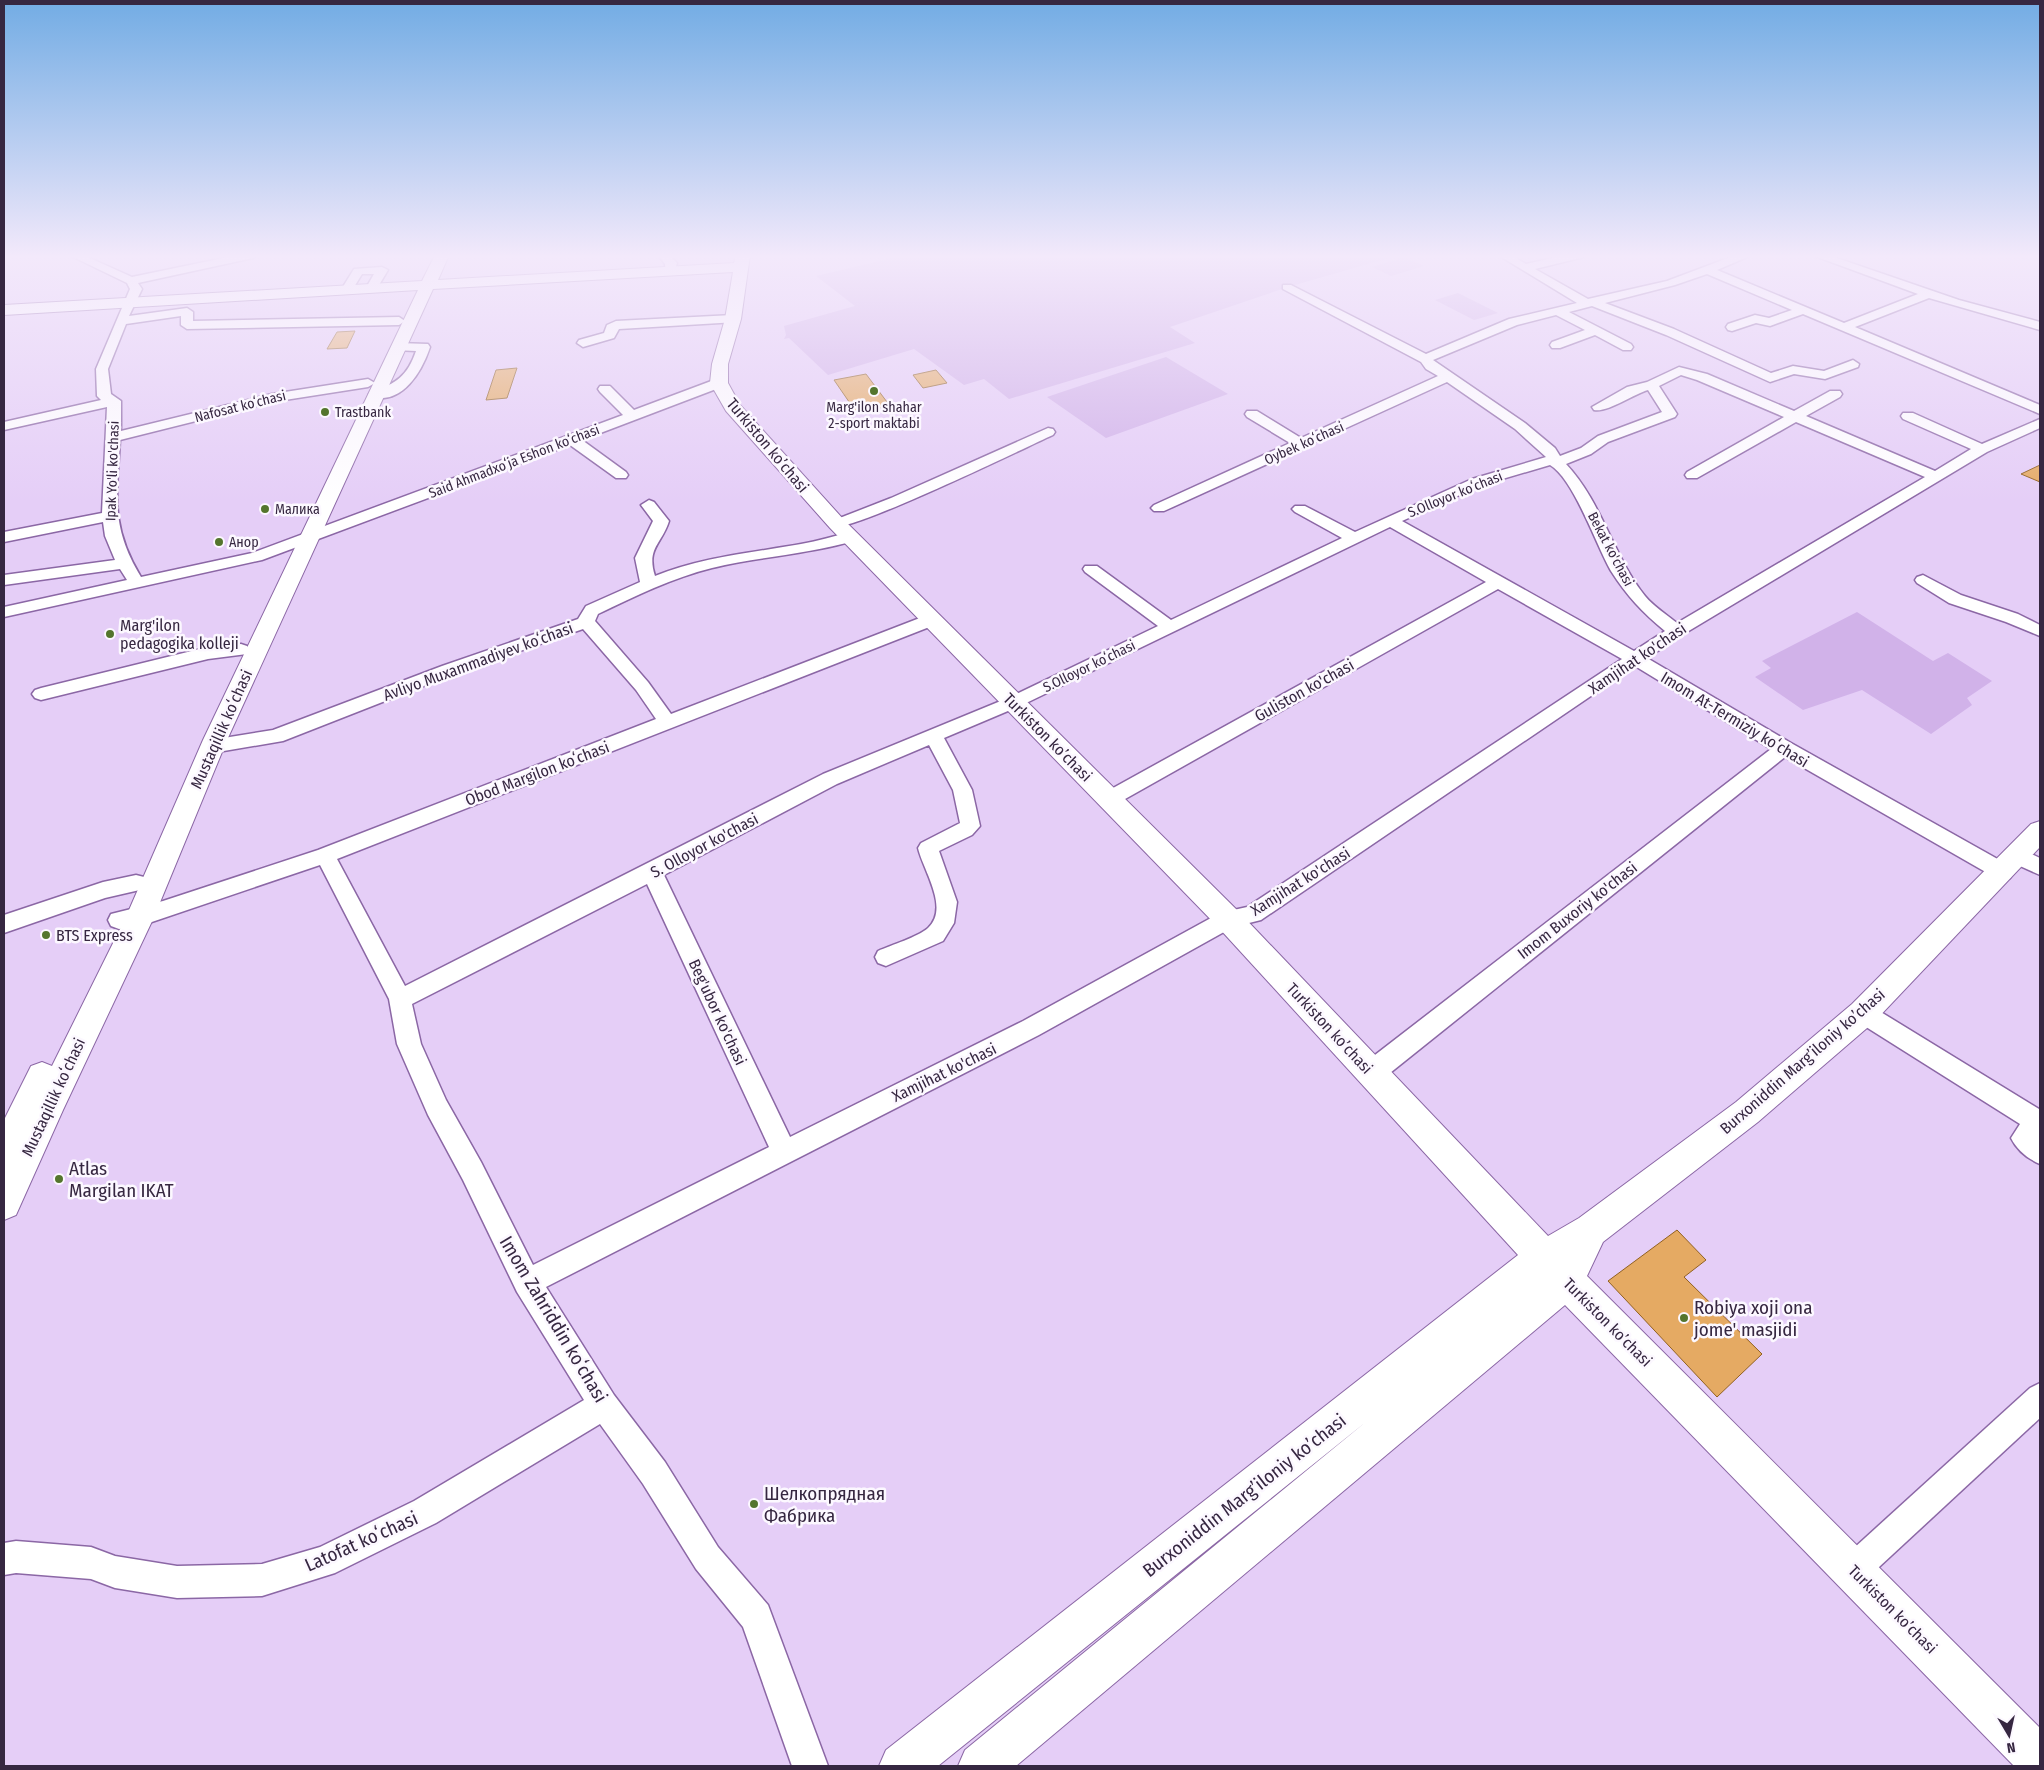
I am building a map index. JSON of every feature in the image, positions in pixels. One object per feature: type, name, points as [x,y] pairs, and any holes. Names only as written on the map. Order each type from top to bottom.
[{"type":"main road","name":"Mustaqillik koʻchasi","points":[[4,1153],[14,1111],[130,918],[136,883],[240,650],[298,542],[372,389],[392,338]]},
{"type":"main road","name":"Mustaqillik koʻchasi","points":[[372,389],[398,347],[402,338]]},
{"type":"main road","name":"Turkiston ko’chasi","points":[[728,338],[720,364],[719,383],[732,407],[844,531],[1111,798],[1555,1269],[1854,1569],[2040,1760]]},
{"type":"main road","name":"Mustaqillik koʻchasi","points":[[4,1204],[130,918],[212,746],[298,542]]},
{"type":"main road","name":"Burxoniddin Marg’iloniy ko’chasi","points":[[981,1766],[1555,1269],[1590,1230],[1747,1112],[1863,1013],[2020,865],[2040,831]]},
{"type":"main road","name":"Burxoniddin Marg’iloniy ko’chasi","points":[[902,1766],[1555,1269]]},
{"type":"street","name":"Ipak Yo'li ko'chasi","points":[[114,338],[102,368],[104,396],[114,401],[115,430],[110,466],[108,516],[112,536],[125,564],[138,584]]},
{"type":"street","points":[[583,343],[601,338]]},
{"type":"street","points":[[1385,338],[1426,359],[1538,441],[1552,454],[1555,461]]},
{"type":"street","points":[[1426,359],[1433,354],[1473,338]]},
{"type":"street","points":[[1556,345],[1577,338]]},
{"type":"street","points":[[1608,338],[1627,347]]},
{"type":"street","points":[[1682,338],[1766,377],[1775,377],[1793,370],[1804,370],[1825,375],[1853,364]]},
{"type":"street","points":[[1869,338],[2040,410]]},
{"type":"street","name":"Nafosat koʻchasi","points":[[114,438],[286,394],[320,388],[372,389],[390,393],[408,381],[418,366],[424,347],[398,347]]},
{"type":"street","points":[[1600,407],[1632,390],[1652,385],[1679,371],[1702,377],[1798,416],[1935,476]]},
{"type":"street","name":"Oybek koʻchasi","points":[[1159,508],[1449,376]]},
{"type":"street","name":"Said Ahmadxoʻja Eshon koʻchasi","points":[[4,612],[138,584],[256,556],[298,542],[719,383]]},
{"type":"street","name":"S.Olloyor koʻchasi","points":[[1014,702],[1354,538],[1477,482],[1586,451],[1603,439],[1670,414],[1652,385]]},
{"type":"street","points":[[605,389],[632,416]]},
{"type":"street","points":[[1692,475],[1835,394]]},
{"type":"street","points":[[4,426],[114,401]]},
{"type":"street","points":[[1252,414],[1301,444]]},
{"type":"street","points":[[1908,416],[1982,449]]},
{"type":"street","name":"Xamjihat ko'chasi","points":[[527,1282],[1031,1028],[1228,920],[1253,914],[1676,631],[1982,449],[2040,423]]},
{"type":"street","name":"Avliyo Muxammadiyev koʻchasi","points":[[212,746],[276,736],[448,670],[586,622],[586,617],[592,610],[648,582],[713,563],[830,544],[844,531],[896,501],[1048,432]]},
{"type":"street","points":[[571,439],[620,475]]},
{"type":"street","name":"Bekat ko'chasi","points":[[1555,461],[1565,471],[1587,505],[1619,570],[1640,601],[1676,631]]},
{"type":"street","points":[[648,582],[642,559],[650,542],[659,532],[661,521],[650,506]]},
{"type":"street","points":[[1300,509],[1354,538]]},
{"type":"street","points":[[4,537],[108,516]]},
{"type":"street","name":"Imom At-Termiziy koʻchasi","points":[[1390,521],[1636,659],[1784,748],[2020,865]]},
{"type":"street","points":[[4,580],[53,572],[125,564]]},
{"type":"street","points":[[1091,569],[1170,627]]},
{"type":"street","points":[[1923,580],[1954,598],[2012,618],[2040,631]]},
{"type":"street","name":"Guliston ko'chasi","points":[[1111,798],[1498,582]]},
{"type":"street","name":"Obod Margilon koʻchasi","points":[[130,918],[326,856],[931,620]]},
{"type":"street","points":[[586,622],[642,686],[668,721]]},
{"type":"street","points":[[41,694],[208,653],[240,650]]},
{"type":"street","name":"S. Olloyor ko'chasi","points":[[400,999],[652,872],[830,778],[1014,702]]},
{"type":"street","points":[[886,957],[935,935],[939,930],[948,900],[928,848],[970,826],[964,793],[955,770],[933,736]]},
{"type":"street","name":"Imom Buxoriy ko'chasi","points":[[1371,1073],[1784,748]]},
{"type":"street","name":"Imom Zahriddin koʻchasi","points":[[326,856],[400,999],[409,1044],[433,1098],[472,1171],[527,1282],[604,1405],[654,1473],[708,1558],[756,1617],[810,1766]]},
{"type":"street","name":"Beg'ubor ko'chasi","points":[[652,872],[784,1151]]},
{"type":"street","points":[[4,924],[103,890],[136,883]]},
{"type":"street","points":[[1863,1013],[2030,1117],[2034,1122],[2034,1126],[2024,1138],[2040,1152]]},
{"type":"street","points":[[1854,1569],[2040,1398]]},
{"type":"street","name":"Latofat koʻchasi","points":[[4,1559],[16,1557],[91,1563],[115,1572],[177,1582],[262,1580],[324,1562],[425,1512],[604,1405]]},
{"type":"shaded area","points":[[785,338],[1187,338],[1195,343],[1009,399],[984,379],[964,385],[914,349],[828,375],[789,338],[784,339]]},
{"type":"shaded area","points":[[1166,357],[1228,394],[1106,438],[1047,397]]},
{"type":"shaded area","points":[[1857,612],[1933,661],[1948,653],[1992,681],[1967,698],[1972,705],[1931,734],[1862,690],[1803,710],[1755,677],[1771,668],[1762,661]]},
{"type":"building","points":[[334,338],[352,338],[347,348],[327,349]]},
{"type":"building","points":[[517,368],[507,398],[486,400],[496,370]]},
{"type":"building","points":[[936,370],[947,383],[923,388],[913,375]]},
{"type":"building","points":[[866,374],[890,406],[856,412],[834,380]]},
{"type":"building","points":[[2040,465],[2040,482],[2021,474]]},
{"type":"building","name":"Robiya xoji ona jome' masjidi","points":[[1677,1230],[1706,1260],[1684,1277],[1762,1354],[1717,1397],[1608,1281]]},
{"type":"place","name":"Marg'ilon shahar 2-sport maktabi","points":[[874,391]]},
{"type":"place","name":"Trastbank","points":[[325,412]]},
{"type":"place","name":"Малика","points":[[265,509]]},
{"type":"place","name":"Анор","points":[[219,542]]},
{"type":"place","name":"Marg'ilon pedagogika kolleji","points":[[110,634]]},
{"type":"place","name":"BTS Express","points":[[46,935]]},
{"type":"place","name":"Atlas Margilan IKAT","points":[[59,1179]]},
{"type":"place","name":"Robiya xoji ona jome' masjidi","points":[[1684,1318]]},
{"type":"place","name":"Шелкопрядная Фабрика","points":[[754,1504]]}]
